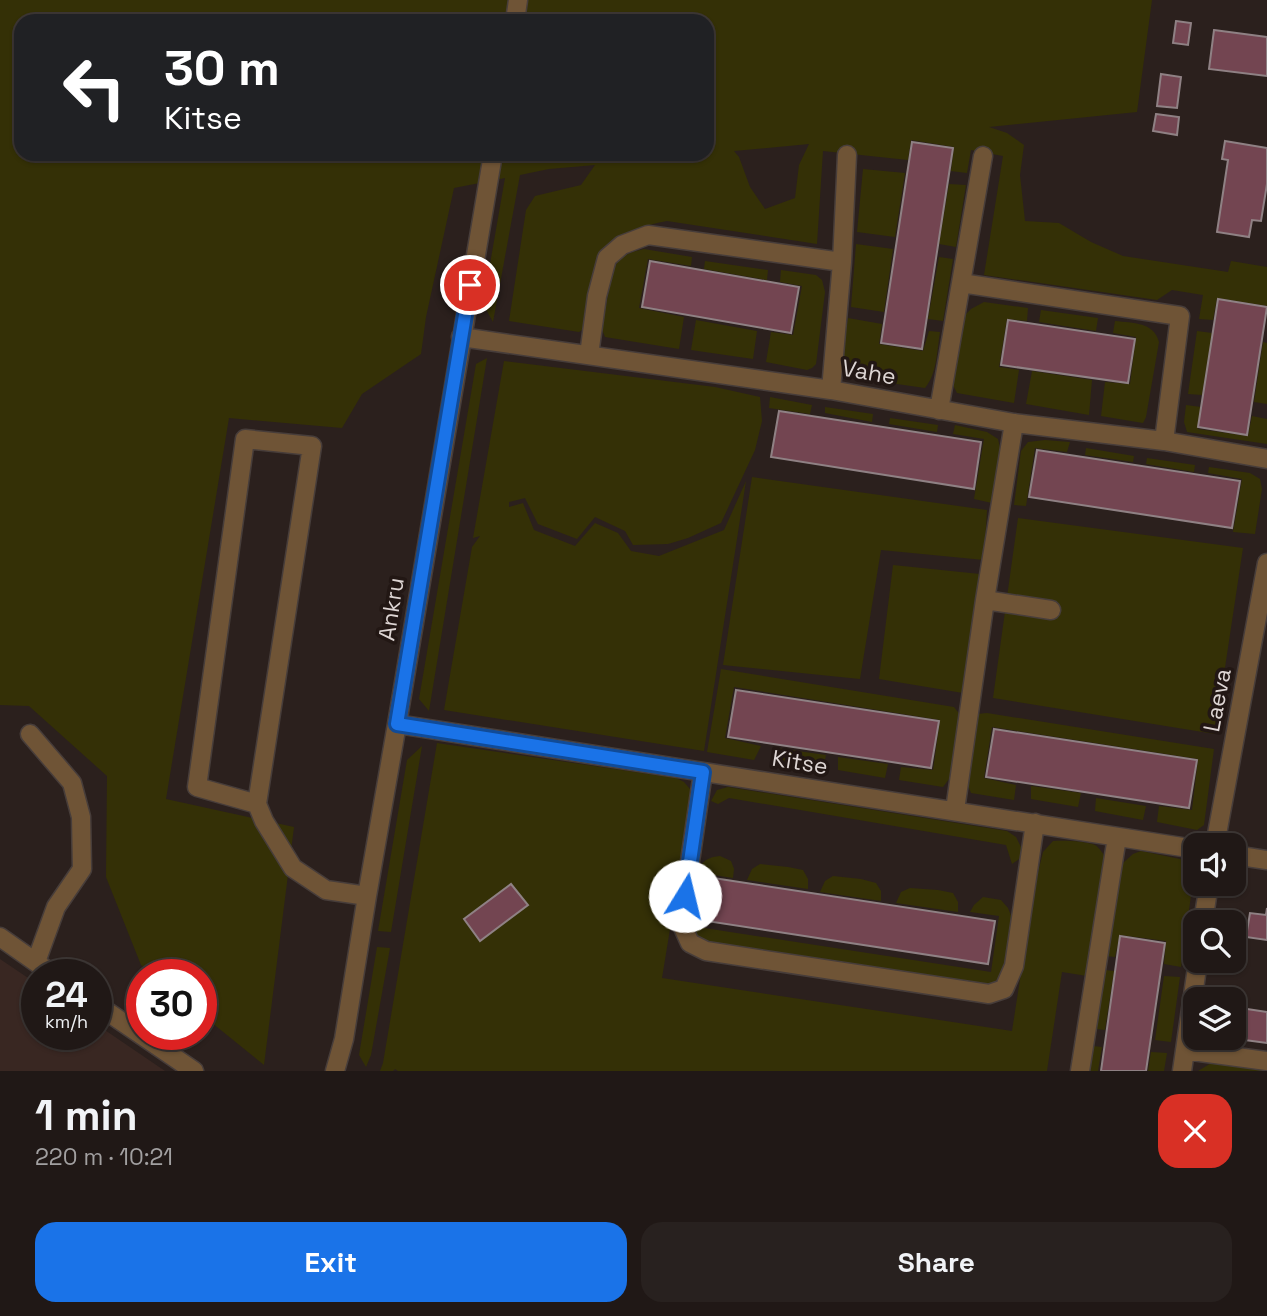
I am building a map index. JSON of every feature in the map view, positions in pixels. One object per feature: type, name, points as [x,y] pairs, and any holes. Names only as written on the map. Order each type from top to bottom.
[{"type":"street","points":[[831,390],[842,262],[847,155]]},
{"type":"street","points":[[939,410],[983,156]]},
{"type":"street","name":"Ankru","points":[[335,1071],[344,1039],[492,161]]},
{"type":"street","points":[[589,355],[597,296],[607,258],[622,245],[648,235],[842,262]]},
{"type":"street","points":[[961,283],[1180,316],[1164,441]]},
{"type":"street","name":"Vahe","points":[[461,337],[831,390],[1014,423],[1164,441],[1267,459]]},
{"type":"street","points":[[955,810],[1014,423]]},
{"type":"street","points":[[257,804],[197,787],[245,439],[312,446],[257,804],[264,821],[293,868],[326,890],[367,896]]},
{"type":"street","name":"Laeva","points":[[1217,833],[1267,563]]},
{"type":"street","points":[[985,600],[1051,610]]},
{"type":"street","name":"Kitse","points":[[397,724],[1183,847]]},
{"type":"street","points":[[30,734],[72,783],[81,817],[82,869],[56,907],[37,959]]},
{"type":"street","points":[[703,772],[681,923],[690,943],[706,951],[989,994],[1004,989],[1014,966],[1035,823]]},
{"type":"street","points":[[1080,1071],[1117,837]]},
{"type":"street","points":[[1246,857],[1267,860]]},
{"type":"street","points":[[0,937],[32,959]]},
{"type":"street","points":[[112,1015],[194,1071]]},
{"type":"street","points":[[1182,1071],[1185,1050],[1267,1061]]},
{"type":"shaded area","points":[[0,0],[1152,0],[1137,112],[989,127],[1007,133],[1024,145],[1020,175],[1025,221],[1059,223],[1091,242],[1123,256],[1228,272],[1231,261],[1267,267],[1267,306],[1217,298],[1213,320],[1199,319],[1203,295],[1172,290],[1157,300],[984,275],[1003,156],[971,150],[967,173],[951,171],[954,147],[911,140],[908,160],[823,151],[817,244],[667,221],[659,223],[622,236],[602,251],[592,278],[585,328],[579,332],[509,321],[526,210],[535,196],[581,185],[595,165],[549,169],[520,175],[493,322],[483,304],[505,178],[454,188],[426,317],[421,354],[362,394],[342,428],[229,418],[166,799],[294,827],[264,1065],[217,1027],[217,959],[139,959],[106,877],[107,776],[29,706],[0,705]],"holes":[[[809,144],[799,165],[795,198],[765,209],[750,187],[739,157],[734,151]]]},
{"type":"shaded area","points":[[863,169],[905,173],[895,237],[857,232]]},
{"type":"shaded area","points":[[949,184],[966,185],[956,247],[939,244]]},
{"type":"shaded area","points":[[856,244],[893,249],[884,312],[851,307]]},
{"type":"shaded area","points":[[644,249],[692,257],[691,266],[648,259],[639,308],[684,317],[679,349],[605,337],[602,329],[616,265],[625,256]]},
{"type":"shaded area","points":[[939,257],[953,259],[943,321],[928,319]]},
{"type":"shaded area","points":[[705,261],[768,270],[767,280],[704,269]]},
{"type":"shaded area","points":[[781,270],[816,275],[822,280],[825,292],[816,364],[807,370],[766,362],[771,332],[793,335],[802,286],[780,282]]},
{"type":"shaded area","points":[[984,302],[1028,308],[1027,321],[1007,319],[999,367],[1019,370],[1014,403],[957,393],[953,385],[965,315]]},
{"type":"shaded area","points":[[1041,310],[1098,318],[1096,331],[1039,322]]},
{"type":"shaded area","points":[[848,318],[882,324],[879,344],[923,351],[929,331],[940,332],[934,369],[925,388],[848,377],[843,357]]},
{"type":"shaded area","points":[[696,320],[757,331],[753,359],[691,350]]},
{"type":"shaded area","points":[[1115,321],[1148,327],[1159,342],[1143,423],[1101,416],[1105,382],[1130,384],[1136,337],[1113,333]]},
{"type":"shaded area","points":[[1197,331],[1212,333],[1202,395],[1188,394]]},
{"type":"shaded area","points":[[1263,342],[1267,343],[1267,404],[1254,402]]},
{"type":"shaded area","points":[[487,358],[429,711],[419,699],[476,364]]},
{"type":"shaded area","points":[[504,361],[715,387],[760,397],[762,421],[755,450],[721,523],[688,538],[668,544],[633,545],[625,531],[595,517],[577,539],[538,524],[525,498],[509,502],[509,507],[523,503],[534,530],[575,546],[595,523],[618,533],[631,551],[659,556],[724,530],[746,481],[704,751],[444,710],[472,547],[480,536],[473,538]]},
{"type":"shaded area","points":[[1032,371],[1092,380],[1089,415],[1026,404]]},
{"type":"shaded area","points":[[770,397],[812,405],[810,414],[769,408]]},
{"type":"shaded area","points":[[1186,405],[1201,407],[1198,429],[1248,436],[1252,416],[1267,419],[1267,444],[1187,432],[1184,422]]},
{"type":"shaded area","points":[[825,407],[873,414],[872,422],[825,413]]},
{"type":"shaded area","points":[[890,418],[938,425],[937,432],[889,424]]},
{"type":"shaded area","points":[[955,425],[987,432],[998,439],[1000,448],[992,503],[974,499],[984,439],[953,434]]},
{"type":"shaded area","points":[[1028,442],[1070,442],[1067,452],[1035,448],[1026,506],[1014,505],[1021,451]]},
{"type":"shaded area","points":[[1086,448],[1134,456],[1133,462],[1085,455]]},
{"type":"shaded area","points":[[1147,458],[1195,465],[1194,472],[1146,464]]},
{"type":"shaded area","points":[[1209,467],[1250,473],[1260,479],[1262,489],[1255,534],[1233,532],[1242,479],[1208,473]]},
{"type":"shaded area","points":[[752,477],[987,510],[984,560],[881,550],[860,679],[723,665]]},
{"type":"shaded area","points":[[1018,518],[1243,548],[1215,734],[993,698]]},
{"type":"shaded area","points":[[893,565],[980,574],[963,693],[879,679]]},
{"type":"shaded area","points":[[721,669],[954,707],[961,716],[949,779],[943,787],[899,780],[901,767],[933,770],[940,720],[734,687],[725,738],[761,746],[754,760],[707,752]]},
{"type":"shaded area","points":[[987,713],[1214,749],[1204,825],[1197,830],[1157,822],[1159,806],[1192,810],[1198,759],[992,727],[984,778],[1016,785],[1014,800],[971,793],[967,783],[977,714]]},
{"type":"shaded area","points":[[437,743],[676,778],[684,782],[690,789],[690,807],[662,978],[1012,1031],[1034,889],[1043,852],[1053,841],[1095,845],[1106,859],[1087,976],[1062,972],[1047,1071],[380,1071]]},
{"type":"shaded area","points":[[422,746],[391,932],[378,931],[407,760]]},
{"type":"shaded area","points":[[776,748],[826,755],[823,770],[776,761]]},
{"type":"shaded area","points":[[838,757],[888,764],[885,778],[838,770]]},
{"type":"shaded area","points":[[1031,786],[1081,793],[1078,807],[1031,799]]},
{"type":"shaded area","points":[[728,787],[1007,831],[1016,837],[1022,849],[1019,859],[1012,864],[1006,845],[729,798],[718,804],[711,801],[717,790]]},
{"type":"shaded area","points":[[1096,798],[1146,806],[1143,820],[1095,811]]},
{"type":"shaded area","points":[[1141,851],[1183,860],[1183,896],[1191,896],[1189,910],[1183,910],[1181,967],[1164,964],[1166,941],[1120,935],[1115,957],[1107,956],[1123,863]]},
{"type":"shaded area","points":[[720,856],[731,861],[733,878],[706,874],[698,927],[991,972],[999,916],[970,912],[983,897],[1001,900],[1012,918],[1005,969],[993,984],[987,986],[699,940],[689,925],[698,869],[708,859]]},
{"type":"shaded area","points":[[760,864],[803,870],[808,879],[808,889],[747,880],[752,869]]},
{"type":"shaded area","points":[[833,876],[876,883],[881,891],[881,901],[820,892],[825,881]]},
{"type":"shaded area","points":[[910,888],[953,893],[958,902],[958,912],[896,903],[901,892]]},
{"type":"shaded area","points":[[377,947],[390,948],[371,1055],[366,1067],[359,1055]]},
{"type":"shaded area","points":[[0,959],[21,973],[21,1050],[112,1050],[112,1035],[126,1044],[126,1050],[134,1050],[165,1071],[0,1071]]},
{"type":"shaded area","points":[[1105,970],[1114,971],[1105,1030],[1096,1029]]},
{"type":"shaded area","points":[[1164,976],[1180,977],[1171,1042],[1155,1040]]},
{"type":"shaded area","points":[[1093,1046],[1102,1047],[1098,1071],[1090,1071]]},
{"type":"shaded area","points":[[1151,1052],[1167,1053],[1164,1071],[1148,1071]]},
{"type":"shaded area","points":[[1213,1062],[1267,1070],[1267,1071],[1198,1071]]},
{"type":"building","points":[[1176,21],[1191,23],[1188,45],[1173,43]]},
{"type":"building","points":[[1214,30],[1267,37],[1267,76],[1209,69]]},
{"type":"building","points":[[1161,74],[1181,77],[1177,108],[1157,106]]},
{"type":"building","points":[[1156,114],[1179,117],[1177,135],[1153,131]]},
{"type":"building","points":[[1225,141],[1267,148],[1267,184],[1261,221],[1252,220],[1249,237],[1217,232],[1228,160],[1222,159]]},
{"type":"building","points":[[912,142],[953,148],[922,349],[881,343]]},
{"type":"building","points":[[650,261],[799,287],[791,333],[642,307]]},
{"type":"building","points":[[1218,299],[1267,307],[1247,435],[1198,427]]},
{"type":"building","points":[[1008,320],[1135,339],[1128,383],[1001,365]]},
{"type":"building","points":[[779,411],[981,442],[974,489],[771,457]]},
{"type":"building","points":[[1037,450],[1240,481],[1232,528],[1029,497]]},
{"type":"building","points":[[736,690],[939,721],[931,768],[728,737]]},
{"type":"building","points":[[994,729],[1197,760],[1189,808],[986,777]]},
{"type":"building","points":[[707,877],[995,921],[988,964],[700,920]]},
{"type":"building","points":[[511,884],[528,905],[480,941],[464,919]]},
{"type":"building","points":[[1267,908],[1267,940],[1246,937],[1250,913],[1266,915]]},
{"type":"building","points":[[1120,936],[1165,943],[1146,1071],[1101,1071]]},
{"type":"building","points":[[1246,1009],[1267,1012],[1267,1043],[1246,1040]]},
{"type":"route","points":[[470,285],[397,724],[703,772],[685,896]]}]
